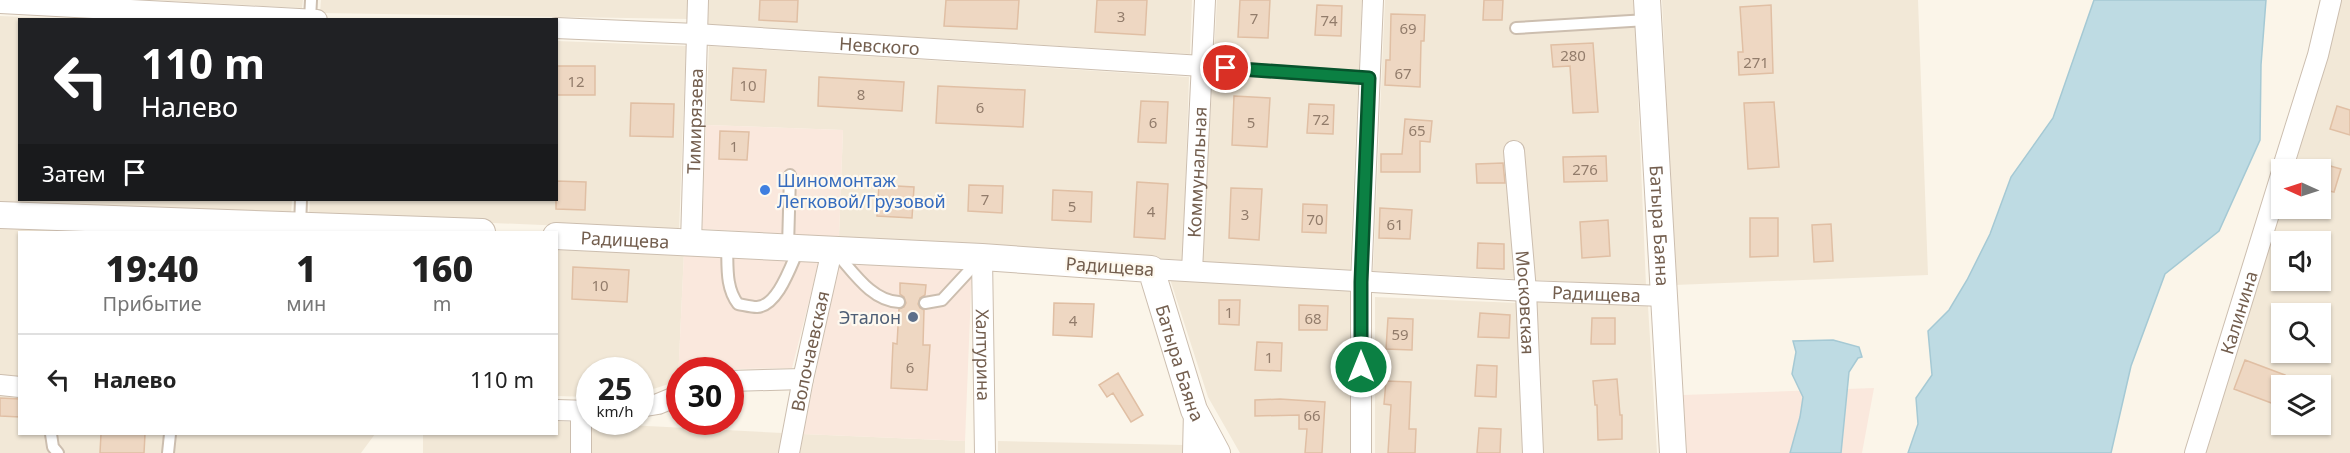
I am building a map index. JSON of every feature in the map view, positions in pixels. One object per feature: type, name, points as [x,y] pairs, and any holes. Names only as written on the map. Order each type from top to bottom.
[{"type":"street","name":"Тимирязева","points":[[691,243],[698,0]]},
{"type":"street","name":"Коммунальная","points":[[1192,272],[1205,0]]},
{"type":"street","points":[[1361,453],[1361,282],[1373,0]]},
{"type":"street","name":"Калинина","points":[[2286,159],[2318,55],[2331,0]]},
{"type":"street","points":[[0,3],[291,18]]},
{"type":"street","name":"Батыра Баяна","points":[[1648,10],[1673,453]]},
{"type":"street","name":"Невского","points":[[558,28],[696,34],[1202,66]]},
{"type":"street","name":"Московская","points":[[1514,151],[1526,291],[1533,453]]},
{"type":"street","name":"Калинина","points":[[2195,453],[2271,207]]},
{"type":"street","points":[[0,215],[452,231]]},
{"type":"street","name":"Радищева","points":[[558,236],[982,257],[1192,272],[1526,291],[1664,296]]},
{"type":"street","name":"Волочаевская","points":[[789,453],[832,250]]},
{"type":"street","name":"Халтурина","points":[[982,257],[985,453]]},
{"type":"street","name":"Батыра Баяна","points":[[1151,269],[1194,410],[1216,453]]},
{"type":"street","points":[[744,381],[803,379]]},
{"type":"street","points":[[0,385],[18,387]]},
{"type":"street","points":[[558,410],[576,411]]},
{"type":"street","points":[[1193,453],[1194,410]]},
{"type":"street","points":[[581,453],[583,435]]},
{"type":"lane","points":[[310,18],[311,0]]},
{"type":"lane","points":[[1516,28],[1648,10]]},
{"type":"lane","points":[[1202,66],[1369,78]]},
{"type":"lane","points":[[727,244],[732,296],[738,304],[758,308],[768,304],[777,295],[793,248],[790,175]]},
{"type":"lane","points":[[300,226],[301,201]]},
{"type":"lane","points":[[832,250],[876,296],[887,301],[899,302]]},
{"type":"lane","points":[[925,303],[942,300],[982,257]]},
{"type":"lane","points":[[51,435],[53,447],[58,453]]},
{"type":"lane","points":[[168,453],[170,435]]},
{"type":"shaded area","points":[[151,0],[303,0],[302,8]]},
{"type":"shaded area","points":[[321,0],[688,0],[688,19],[320,13]]},
{"type":"shaded area","points":[[707,0],[1192,0],[1190,54],[706,24]]},
{"type":"shaded area","points":[[1217,0],[1362,0],[1350,270],[1202,262]]},
{"type":"shaded area","points":[[1385,0],[1634,0],[1646,286],[1373,271]]},
{"type":"shaded area","points":[[1662,0],[1918,0],[1928,275],[1675,285]]},
{"type":"shaded area","points":[[2341,0],[2350,0],[2350,453],[2206,453],[2271,235],[2271,291],[2331,291],[2331,231],[2272,231],[2276,219],[2331,219],[2331,159],[2294,159]]},
{"type":"shaded area","points":[[0,16],[52,18],[18,18],[18,201],[292,201],[291,215],[0,204]]},
{"type":"shaded area","points":[[558,41],[686,46],[679,231],[309,215],[310,201],[558,201]]},
{"type":"shaded area","points":[[709,46],[1189,77],[1183,260],[839,237],[843,130],[706,125]]},
{"type":"shaded area","points":[[706,125],[843,130],[839,237],[702,229]]},
{"type":"shaded area","points":[[0,226],[143,231],[18,231],[18,435],[374,435],[361,453],[0,453]]},
{"type":"shaded area","points":[[558,247],[684,252],[679,357],[666,357],[666,385],[654,389],[654,357],[576,357],[576,397],[558,396]]},
{"type":"shaded area","points":[[684,252],[820,258],[792,368],[744,369],[744,357],[679,357]]},
{"type":"shaded area","points":[[840,258],[972,267],[965,441],[803,434]]},
{"type":"shaded area","points":[[1170,279],[1351,291],[1351,453],[1240,453],[1208,397]]},
{"type":"shaded area","points":[[1375,297],[1517,303],[1523,453],[1375,453]]},
{"type":"shaded area","points":[[1535,300],[1648,306],[1657,453],[1540,453]]},
{"type":"shaded area","points":[[1874,388],[1862,453],[1687,453],[1683,395]]},
{"type":"shaded area","points":[[558,421],[572,422],[573,453],[423,453],[423,435],[558,435]]},
{"type":"shaded area","points":[[654,426],[666,427],[666,435],[744,435],[744,431],[782,433],[779,453],[590,453],[589,435],[654,435]]},
{"type":"shaded area","points":[[803,434],[965,441],[965,453],[800,453]]},
{"type":"shaded area","points":[[998,441],[1184,445],[1184,453],[998,453]]},
{"type":"water","points":[[2094,0],[2266,0],[2261,65],[2260,140],[2219,231],[2165,274],[2131,366],[2111,453],[1908,453],[1918,424],[1916,398],[1932,375],[1928,331],[1949,310],[1967,280],[1990,234],[2011,177],[2053,118]]},
{"type":"water","points":[[1833,340],[1859,347],[1862,357],[1858,358],[1849,372],[1841,453],[1790,453],[1803,397],[1792,374],[1796,352],[1793,341]]},
{"type":"building","points":[[760,0],[798,0],[797,22],[759,20]]},
{"type":"building","points":[[946,0],[1019,0],[1017,29],[944,26]]},
{"type":"building","points":[[1097,0],[1147,0],[1145,35],[1095,32]]},
{"type":"building","points":[[1240,0],[1270,0],[1268,38],[1238,37]]},
{"type":"building","points":[[1484,0],[1503,0],[1502,20],[1483,20]]},
{"type":"building","points":[[1317,5],[1342,6],[1341,36],[1315,35]]},
{"type":"building","points":[[1771,5],[1773,73],[1739,75],[1738,52],[1743,52],[1740,7]]},
{"type":"building","points":[[1391,14],[1425,15],[1424,41],[1421,41],[1420,87],[1385,85],[1386,60],[1390,60]]},
{"type":"building","points":[[1593,43],[1598,112],[1573,113],[1570,66],[1553,67],[1551,45]]},
{"type":"building","points":[[558,66],[595,66],[595,95],[558,95]]},
{"type":"building","points":[[733,68],[766,70],[764,102],[731,100]]},
{"type":"building","points":[[819,77],[904,82],[902,111],[818,106]]},
{"type":"building","points":[[938,86],[1025,90],[1023,127],[936,123]]},
{"type":"building","points":[[1234,96],[1270,98],[1267,147],[1232,145]]},
{"type":"building","points":[[1141,101],[1168,102],[1166,143],[1138,142]]},
{"type":"building","points":[[1774,102],[1779,167],[1748,169],[1744,103]]},
{"type":"building","points":[[631,103],[674,104],[673,137],[630,136]]},
{"type":"building","points":[[1309,104],[1334,105],[1333,134],[1307,133]]},
{"type":"building","points":[[2337,106],[2350,110],[2350,135],[2330,129]]},
{"type":"building","points":[[1405,119],[1432,121],[1430,142],[1420,141],[1420,172],[1381,172],[1381,154],[1402,154]]},
{"type":"building","points":[[720,131],[749,132],[747,160],[719,159]]},
{"type":"building","points":[[1606,156],[1607,181],[1564,182],[1563,157]]},
{"type":"building","points":[[1503,163],[1505,183],[1477,183],[1476,164]]},
{"type":"building","points":[[2331,166],[2341,169],[2334,192],[2331,191]]},
{"type":"building","points":[[558,181],[586,182],[585,210],[556,209]]},
{"type":"building","points":[[1137,182],[1168,184],[1165,239],[1134,237]]},
{"type":"building","points":[[879,185],[914,187],[912,218],[877,216]]},
{"type":"building","points":[[969,185],[1003,186],[1002,213],[968,211]]},
{"type":"building","points":[[1231,188],[1262,189],[1259,240],[1229,238]]},
{"type":"building","points":[[1053,190],[1092,192],[1091,222],[1052,220]]},
{"type":"building","points":[[1303,204],[1327,205],[1326,233],[1302,232]]},
{"type":"building","points":[[1380,208],[1412,210],[1410,239],[1379,238]]},
{"type":"building","points":[[1750,218],[1778,218],[1778,256],[1750,257]]},
{"type":"building","points":[[1608,220],[1610,256],[1582,258],[1580,222]]},
{"type":"building","points":[[1831,224],[1833,261],[1814,262],[1812,225]]},
{"type":"building","points":[[1478,243],[1504,244],[1504,269],[1477,268]]},
{"type":"building","points":[[573,267],[629,270],[627,302],[572,299]]},
{"type":"building","points":[[900,283],[926,285],[925,295],[920,298],[918,304],[924,310],[923,345],[930,345],[927,390],[891,388],[893,343],[897,344],[899,309],[906,303],[900,294]]},
{"type":"building","points":[[1219,300],[1240,300],[1239,325],[1219,324]]},
{"type":"building","points":[[1054,303],[1094,304],[1092,337],[1053,335]]},
{"type":"building","points":[[1299,305],[1328,306],[1327,330],[1299,330]]},
{"type":"building","points":[[1480,313],[1510,315],[1509,338],[1478,337]]},
{"type":"building","points":[[1388,318],[1413,319],[1412,350],[1386,349]]},
{"type":"building","points":[[1592,318],[1615,318],[1615,344],[1591,344]]},
{"type":"building","points":[[1257,342],[1282,343],[1281,371],[1255,370]]},
{"type":"building","points":[[2245,360],[2285,375],[2271,375],[2271,403],[2234,389]]},
{"type":"building","points":[[1477,365],[1497,366],[1496,397],[1475,396]]},
{"type":"building","points":[[1118,373],[1143,415],[1131,422],[1113,393],[1107,397],[1099,385]]},
{"type":"building","points":[[1617,379],[1620,415],[1622,415],[1622,439],[1598,440],[1597,405],[1595,405],[1593,381]]},
{"type":"building","points":[[1386,381],[1411,382],[1409,429],[1416,429],[1415,453],[1388,453],[1391,405],[1384,404]]},
{"type":"building","points":[[0,398],[18,399],[18,417],[0,416]]},
{"type":"building","points":[[1255,400],[1325,402],[1322,453],[1305,453],[1307,429],[1299,429],[1299,415],[1255,416]]},
{"type":"building","points":[[1479,428],[1501,429],[1500,453],[1477,453]]},
{"type":"building","points":[[101,435],[145,435],[144,453],[100,453]]},
{"type":"place","name":"Шиномонтаж Легковой/Грузовой","points":[[765,190]]},
{"type":"place","name":"Эталон","points":[[913,317]]},
{"type":"route","points":[[1226,68],[1369,78],[1361,282],[1361,367]]}]
